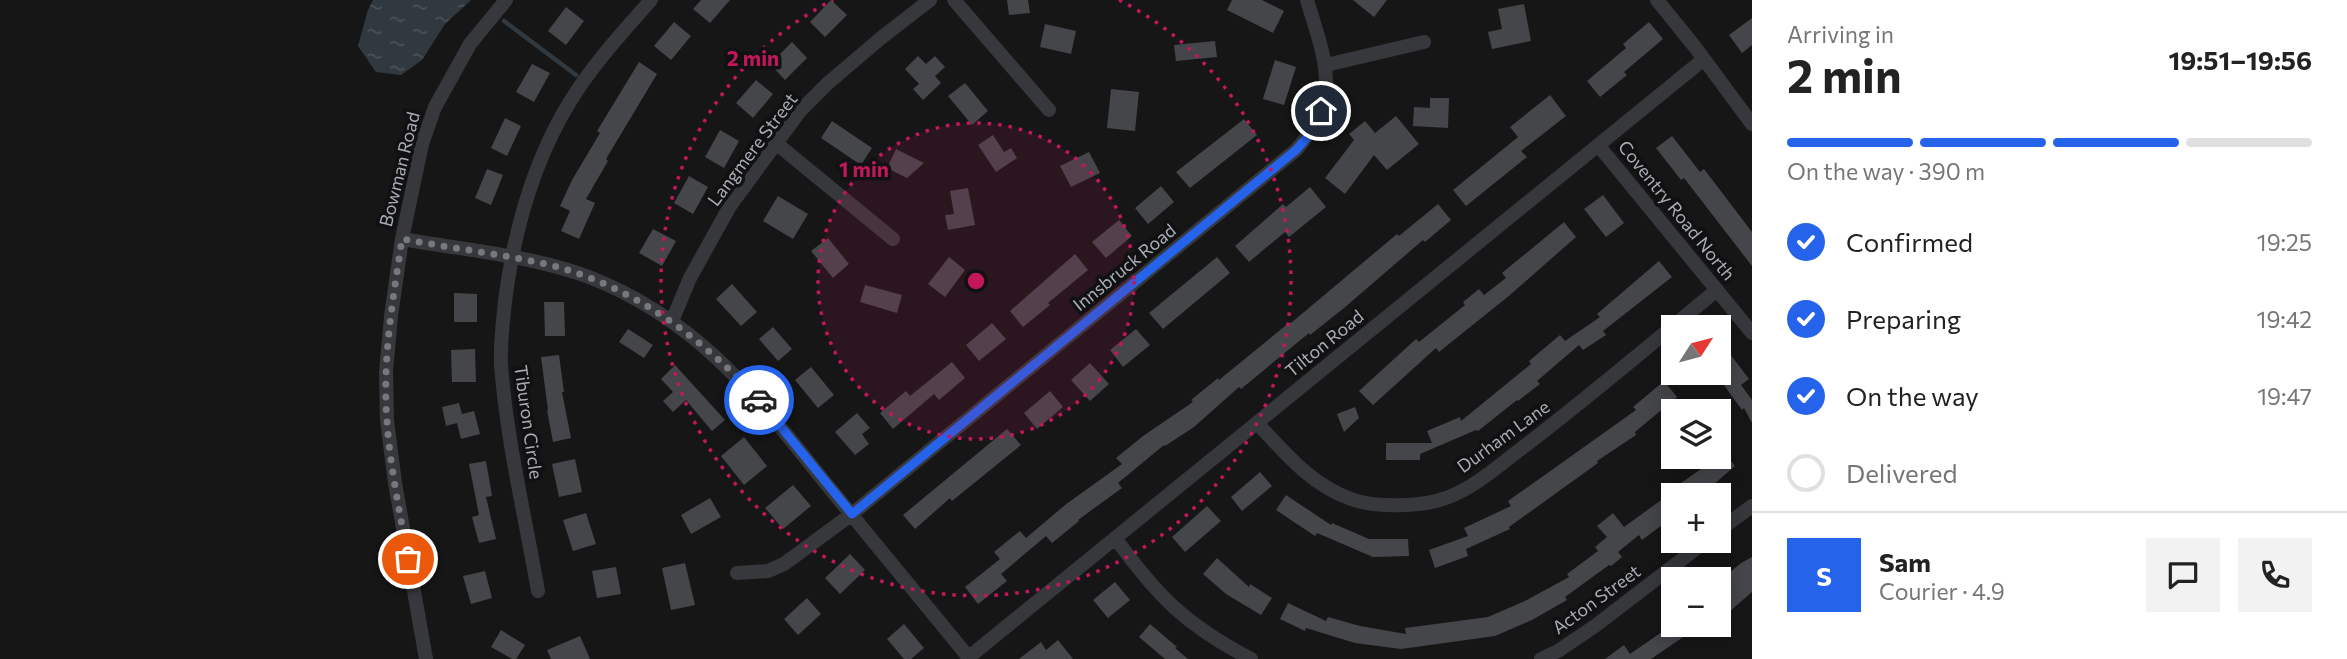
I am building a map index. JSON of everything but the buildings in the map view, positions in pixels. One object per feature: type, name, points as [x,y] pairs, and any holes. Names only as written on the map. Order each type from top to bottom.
[{"type":"street","name":"Bowman Road","points":[[426,659],[395,484],[387,420],[386,372],[389,338],[402,239],[422,144],[435,107],[470,44],[506,0]]},
{"type":"street","points":[[511,257],[518,224],[547,145],[571,100],[596,64],[651,0]]},
{"type":"street","name":"Langmere Street","points":[[672,321],[690,278],[730,206],[800,111],[827,84],[930,0]]},
{"type":"street","points":[[954,0],[1049,110]]},
{"type":"street","name":"Innsbruck Road","points":[[737,573],[768,571],[784,564],[852,514],[1296,150],[1311,133],[1325,94],[1326,65],[1307,0]]},
{"type":"street","points":[[1657,0],[1752,124]]},
{"type":"street","points":[[1326,65],[1424,42]]},
{"type":"street","name":"Tilton Road","points":[[969,658],[1704,59]]},
{"type":"street","points":[[778,144],[893,239]]},
{"type":"street","name":"Coventry Road North","points":[[1598,145],[1752,333]]},
{"type":"street","points":[[402,239],[552,266],[588,277],[627,295],[672,321],[718,357],[757,399],[969,658]]},
{"type":"street","name":"Tiburon Circle","points":[[511,257],[502,329],[501,362],[508,430],[538,592]]},
{"type":"street","name":"Durham Lane","points":[[1257,423],[1298,467],[1328,489],[1354,500],[1393,506],[1440,500],[1476,482],[1548,428],[1717,290]]},
{"type":"street","points":[[1731,521],[1752,506]]},
{"type":"street","points":[[1116,539],[1144,577],[1168,603],[1215,640],[1251,659]]},
{"type":"street","name":"Acton Street","points":[[1541,659],[1595,626],[1690,553]]},
{"type":"water","points":[[373,0],[471,0],[445,24],[422,60],[401,75],[376,72],[358,46]]},
{"type":"waterway","points":[[504,21],[576,75]]},
{"type":"way so far","points":[[408,559],[387,420],[386,372],[402,239],[511,257],[588,277],[627,295],[681,327],[718,357],[759,400]]},
{"type":"route","points":[[759,400],[852,514],[1237,201],[1296,150],[1311,133],[1321,111]]}]
